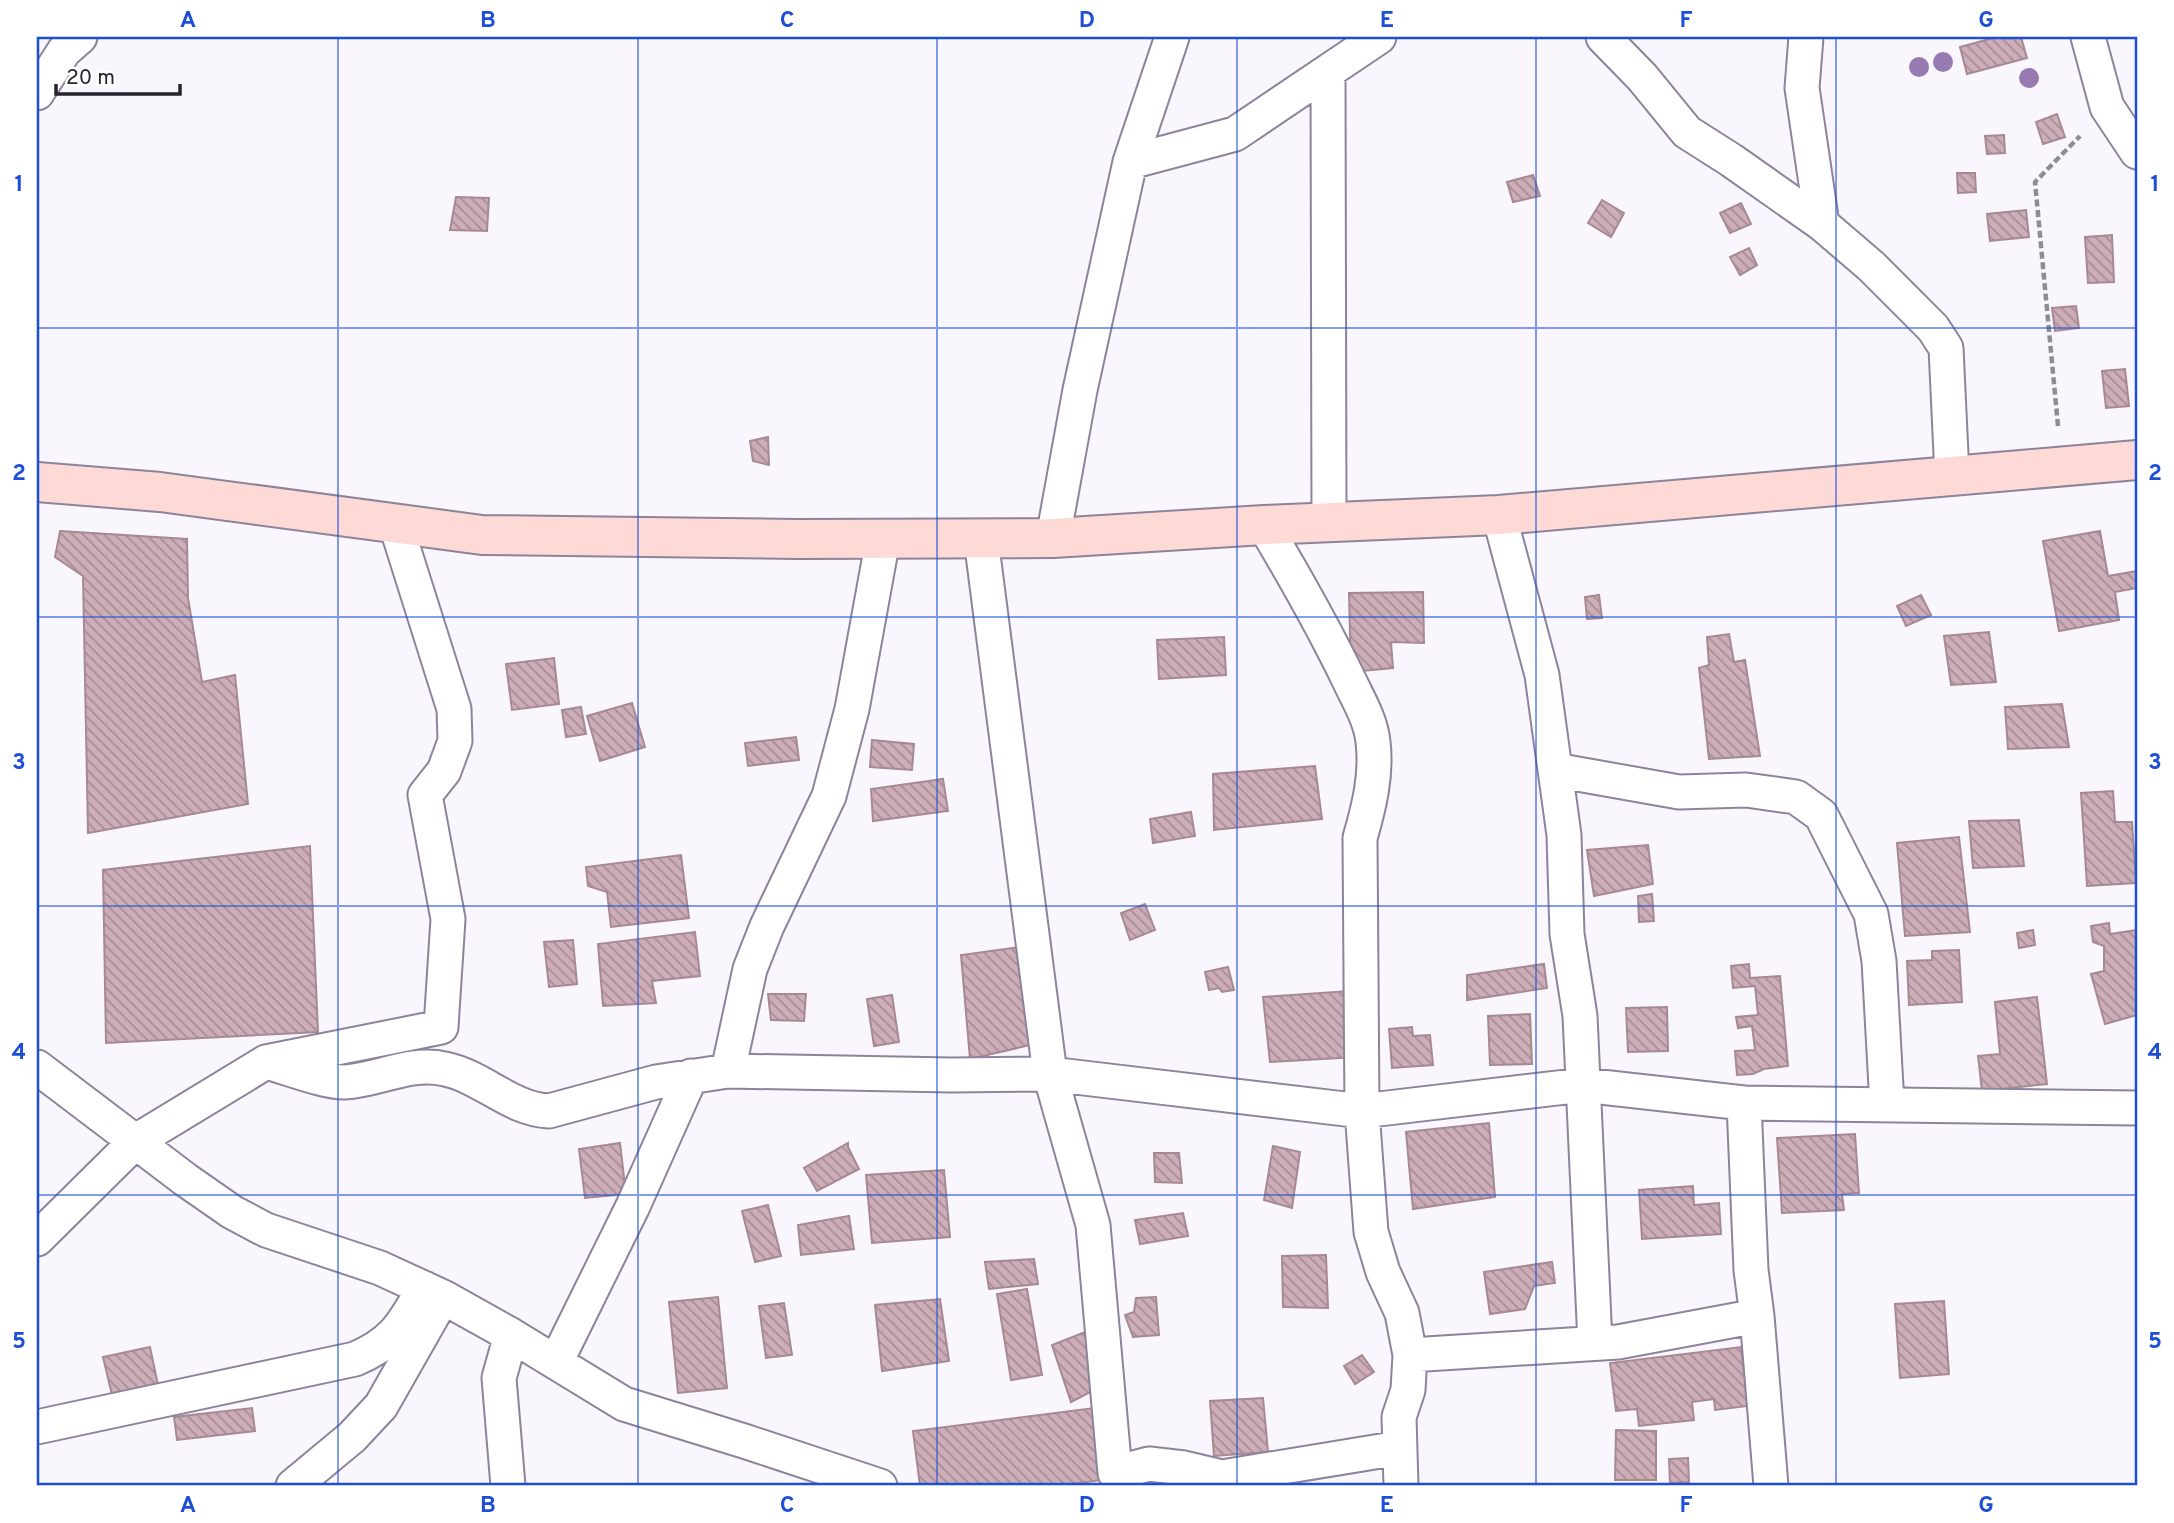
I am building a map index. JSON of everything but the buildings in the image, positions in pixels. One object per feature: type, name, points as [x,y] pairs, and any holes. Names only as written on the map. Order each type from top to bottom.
[{"type":"main road","points":[[37,482],[160,492],[482,534],[981,539],[1053,538],[1264,525],[1499,515],[2137,460]]},
{"type":"street","points":[[37,93],[64,51],[80,37]]},
{"type":"street","points":[[1053,538],[1080,390],[1130,162],[1172,37]]},
{"type":"street","points":[[1130,162],[1235,134],[1379,37]]},
{"type":"street","points":[[1603,37],[1642,77],[1687,132],[1822,224],[1902,295],[1933,328],[1946,348],[1952,476]]},
{"type":"street","points":[[1806,37],[1802,88],[1822,224]]},
{"type":"street","points":[[2088,37],[2107,107],[2137,152]]},
{"type":"street","points":[[1328,72],[1329,523]]},
{"type":"street","points":[[1499,515],[1542,675],[1564,835],[1567,934],[1580,1016],[1595,1343]]},
{"type":"street","points":[[37,1239],[136,1141],[266,1062],[441,1027],[449,919],[425,795],[443,771],[455,741],[454,709],[396,522]]},
{"type":"street","points":[[1264,525],[1311,603],[1366,717],[1373,740],[1374,764],[1370,801],[1360,838],[1363,1111],[1371,1233],[1383,1272],[1402,1313],[1410,1355],[1408,1390],[1399,1417],[1401,1486]]},
{"type":"street","points":[[728,1071],[750,969],[767,926],[829,796],[852,709],[883,539]]},
{"type":"street","points":[[981,539],[1051,1074],[1093,1226],[1107,1482],[1149,1464],[1184,1468],[1222,1478],[1399,1448]]},
{"type":"street","points":[[1555,769],[1679,792],[1745,790],[1796,797],[1821,815],[1871,914],[1880,961],[1887,1105]]},
{"type":"street","points":[[266,1062],[341,1082],[366,1080],[402,1069],[444,1068],[471,1077],[520,1105],[549,1111],[656,1082],[728,1071],[1051,1074],[1363,1111],[1583,1085],[1744,1102],[2137,1108]]},
{"type":"street","points":[[37,1067],[186,1180],[232,1212],[266,1230],[380,1268],[434,1292],[624,1404],[880,1486]]},
{"type":"street","points":[[556,1362],[633,1206],[691,1076]]},
{"type":"street","points":[[1744,1102],[1751,1270],[1771,1486]]},
{"type":"street","points":[[37,1427],[355,1359],[370,1353],[394,1336],[434,1292]]},
{"type":"street","points":[[293,1486],[352,1437],[381,1406],[434,1292]]},
{"type":"street","points":[[1410,1355],[1618,1342],[1757,1316]]},
{"type":"street","points":[[508,1486],[499,1378],[511,1335]]},
{"type":"path","points":[[2063,466],[2035,182],[2107,107]]}]
